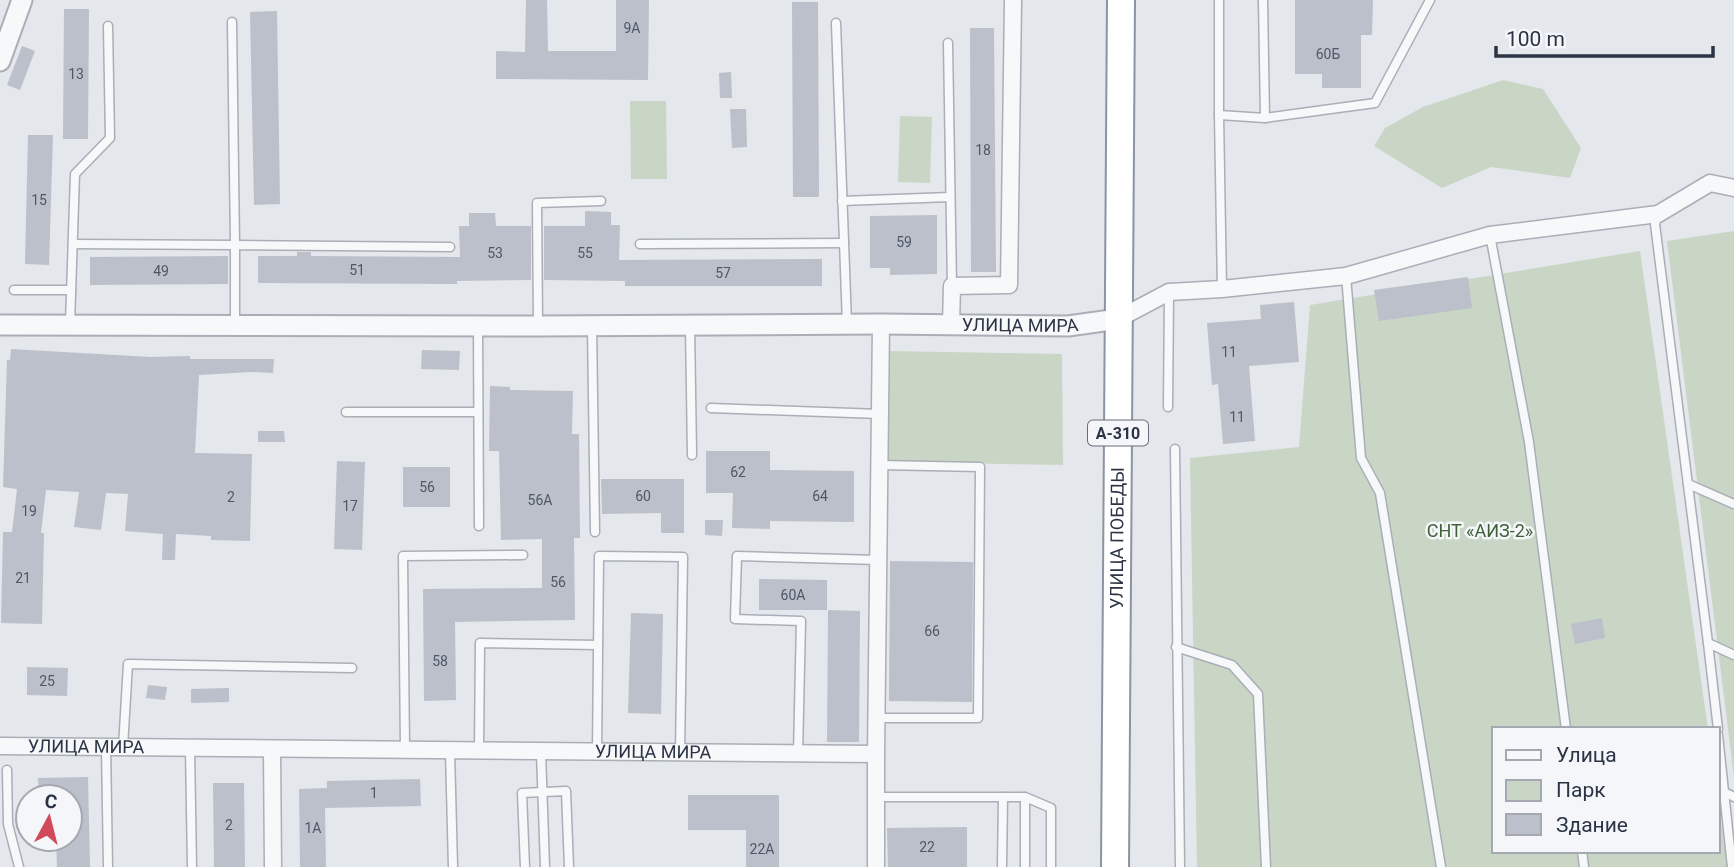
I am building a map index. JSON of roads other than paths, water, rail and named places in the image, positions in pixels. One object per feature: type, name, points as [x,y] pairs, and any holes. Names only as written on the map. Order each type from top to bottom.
[{"type":"highway","name":"УЛИЦА ПОБЕДЫ","points":[[1115,867],[1121,0]]},
{"type":"street","points":[[0,61],[22,0]]},
{"type":"street","points":[[951,325],[952,286],[1009,285],[1013,0]]},
{"type":"street","points":[[1118,318],[1169,292],[1346,275],[1490,235],[1658,214],[1710,183],[1734,188]]},
{"type":"street","name":"УЛИЦА МИРА","points":[[0,325],[1068,326],[1118,318]]},
{"type":"street","points":[[876,867],[881,324]]},
{"type":"street","name":"УЛИЦА МИРА","points":[[0,746],[876,754]]},
{"type":"street","points":[[272,749],[273,867]]},
{"type":"lane","points":[[1219,0],[1222,289]]},
{"type":"lane","points":[[1263,0],[1265,118]]},
{"type":"lane","points":[[1219,116],[1265,118],[1375,103],[1430,0]]},
{"type":"lane","points":[[232,22],[235,324]]},
{"type":"lane","points":[[836,23],[846,324]]},
{"type":"lane","points":[[70,324],[75,174],[110,138],[108,26]]},
{"type":"lane","points":[[948,43],[952,286]]},
{"type":"lane","points":[[842,201],[950,197]]},
{"type":"lane","points":[[538,326],[537,203],[601,201]]},
{"type":"lane","points":[[1658,214],[1656,224],[1718,727]]},
{"type":"lane","points":[[1490,235],[1529,442],[1566,727]]},
{"type":"lane","points":[[640,244],[844,243]]},
{"type":"lane","points":[[73,244],[450,247]]},
{"type":"lane","points":[[1346,275],[1361,458],[1380,493],[1441,867]]},
{"type":"lane","points":[[14,290],[71,290]]},
{"type":"lane","points":[[1168,407],[1169,292]]},
{"type":"lane","points":[[690,325],[692,455]]},
{"type":"lane","points":[[478,326],[479,526]]},
{"type":"lane","points":[[592,326],[595,532]]},
{"type":"lane","points":[[711,408],[880,414]]},
{"type":"lane","points":[[346,412],[478,412]]},
{"type":"lane","points":[[1175,449],[1180,867]]},
{"type":"lane","points":[[877,718],[978,718],[980,467],[880,465]]},
{"type":"lane","points":[[1688,484],[1734,504]]},
{"type":"lane","points":[[405,750],[403,556],[523,555]]},
{"type":"lane","points":[[597,752],[599,556],[682,557],[680,753]]},
{"type":"lane","points":[[798,754],[801,621],[735,619],[737,556],[878,559]]},
{"type":"lane","points":[[478,751],[480,643],[598,645]]},
{"type":"lane","points":[[1709,643],[1734,655]]},
{"type":"lane","points":[[1177,647],[1232,666],[1258,694],[1266,867]]},
{"type":"lane","points":[[123,747],[128,664],[352,667]]},
{"type":"lane","points":[[106,747],[108,867]]},
{"type":"lane","points":[[190,748],[192,867]]},
{"type":"lane","points":[[450,751],[453,867]]},
{"type":"lane","points":[[541,752],[545,867]]},
{"type":"lane","points":[[1720,753],[1732,867]]},
{"type":"lane","points":[[7,770],[8,824],[19,867]]},
{"type":"lane","points":[[525,867],[522,793],[542,792],[566,792],[569,867]]},
{"type":"lane","points":[[1724,792],[1734,797]]},
{"type":"lane","points":[[876,797],[1025,797],[1051,808],[1051,867]]},
{"type":"lane","points":[[1002,867],[1003,797]]},
{"type":"lane","points":[[1025,797],[1025,867]]},
{"type":"park label","name":"СНТ «АИЗ-2»","points":[[1480,531]]}]
